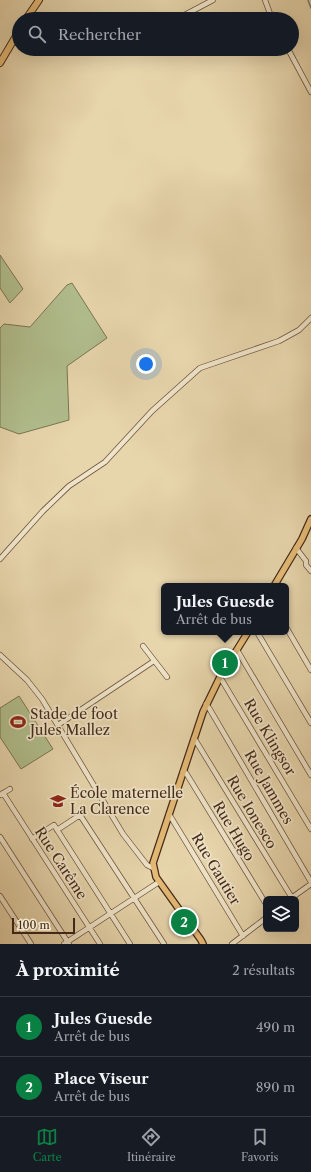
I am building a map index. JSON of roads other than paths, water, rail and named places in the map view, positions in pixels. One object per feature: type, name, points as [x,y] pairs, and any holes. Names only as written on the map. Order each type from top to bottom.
[{"type":"highway","points":[[26,12],[34,0]]},
{"type":"highway","points":[[31,12],[39,0]]},
{"type":"highway","points":[[0,55],[12,35]]},
{"type":"highway","points":[[0,63],[12,43]]},
{"type":"main road","points":[[276,583],[311,519]]},
{"type":"main road","points":[[203,944],[159,882],[153,868],[153,863],[206,704],[220,677],[246,635]]},
{"type":"street","points":[[190,12],[213,0]]},
{"type":"street","points":[[264,0],[269,12]]},
{"type":"street","points":[[292,56],[311,92]]},
{"type":"street","points":[[0,559],[43,511],[70,486],[105,462],[152,411],[200,368],[279,342],[299,330],[311,318]]},
{"type":"street","points":[[296,548],[306,561],[306,565],[311,571]]},
{"type":"street","points":[[289,632],[311,670]]},
{"type":"street","points":[[259,635],[311,723]]},
{"type":"street","points":[[143,646],[167,677]]},
{"type":"street","points":[[237,650],[311,775]]},
{"type":"street","points":[[0,654],[27,680],[37,693],[124,834],[147,865],[153,868]]},
{"type":"street","points":[[58,725],[154,661]]},
{"type":"street","name":"Rue Klingsor","points":[[220,677],[223,679],[311,829]]},
{"type":"street","name":"Rue Jammes","points":[[206,704],[311,883]]},
{"type":"street","name":"Rue Ionesco","points":[[194,738],[290,896]]},
{"type":"street","name":"Rue Hugo","points":[[183,771],[189,778],[263,899]]},
{"type":"street","points":[[2,794],[10,789]]},
{"type":"street","name":"Rue Carême","points":[[2,794],[100,944]]},
{"type":"street","name":"Rue Gautier","points":[[169,814],[243,936]]},
{"type":"street","points":[[57,830],[80,815],[164,944]]},
{"type":"street","points":[[32,839],[54,825],[130,944]]},
{"type":"street","points":[[0,838],[67,943],[159,882]]},
{"type":"street","points":[[294,896],[311,883]]},
{"type":"street","points":[[0,896],[31,944]]},
{"type":"street","points":[[232,944],[263,920]]},
{"type":"waterway","points":[[308,0],[311,8]]},
{"type":"place","name":"Jules Guesde","points":[[225,663]]},
{"type":"place","name":"Stade de foot Jules Mallez","points":[[18,722]]},
{"type":"place","name":"École maternelle La Clarence","points":[[58,801]]},
{"type":"place","name":"Place Viseur","points":[[184,922]]}]
